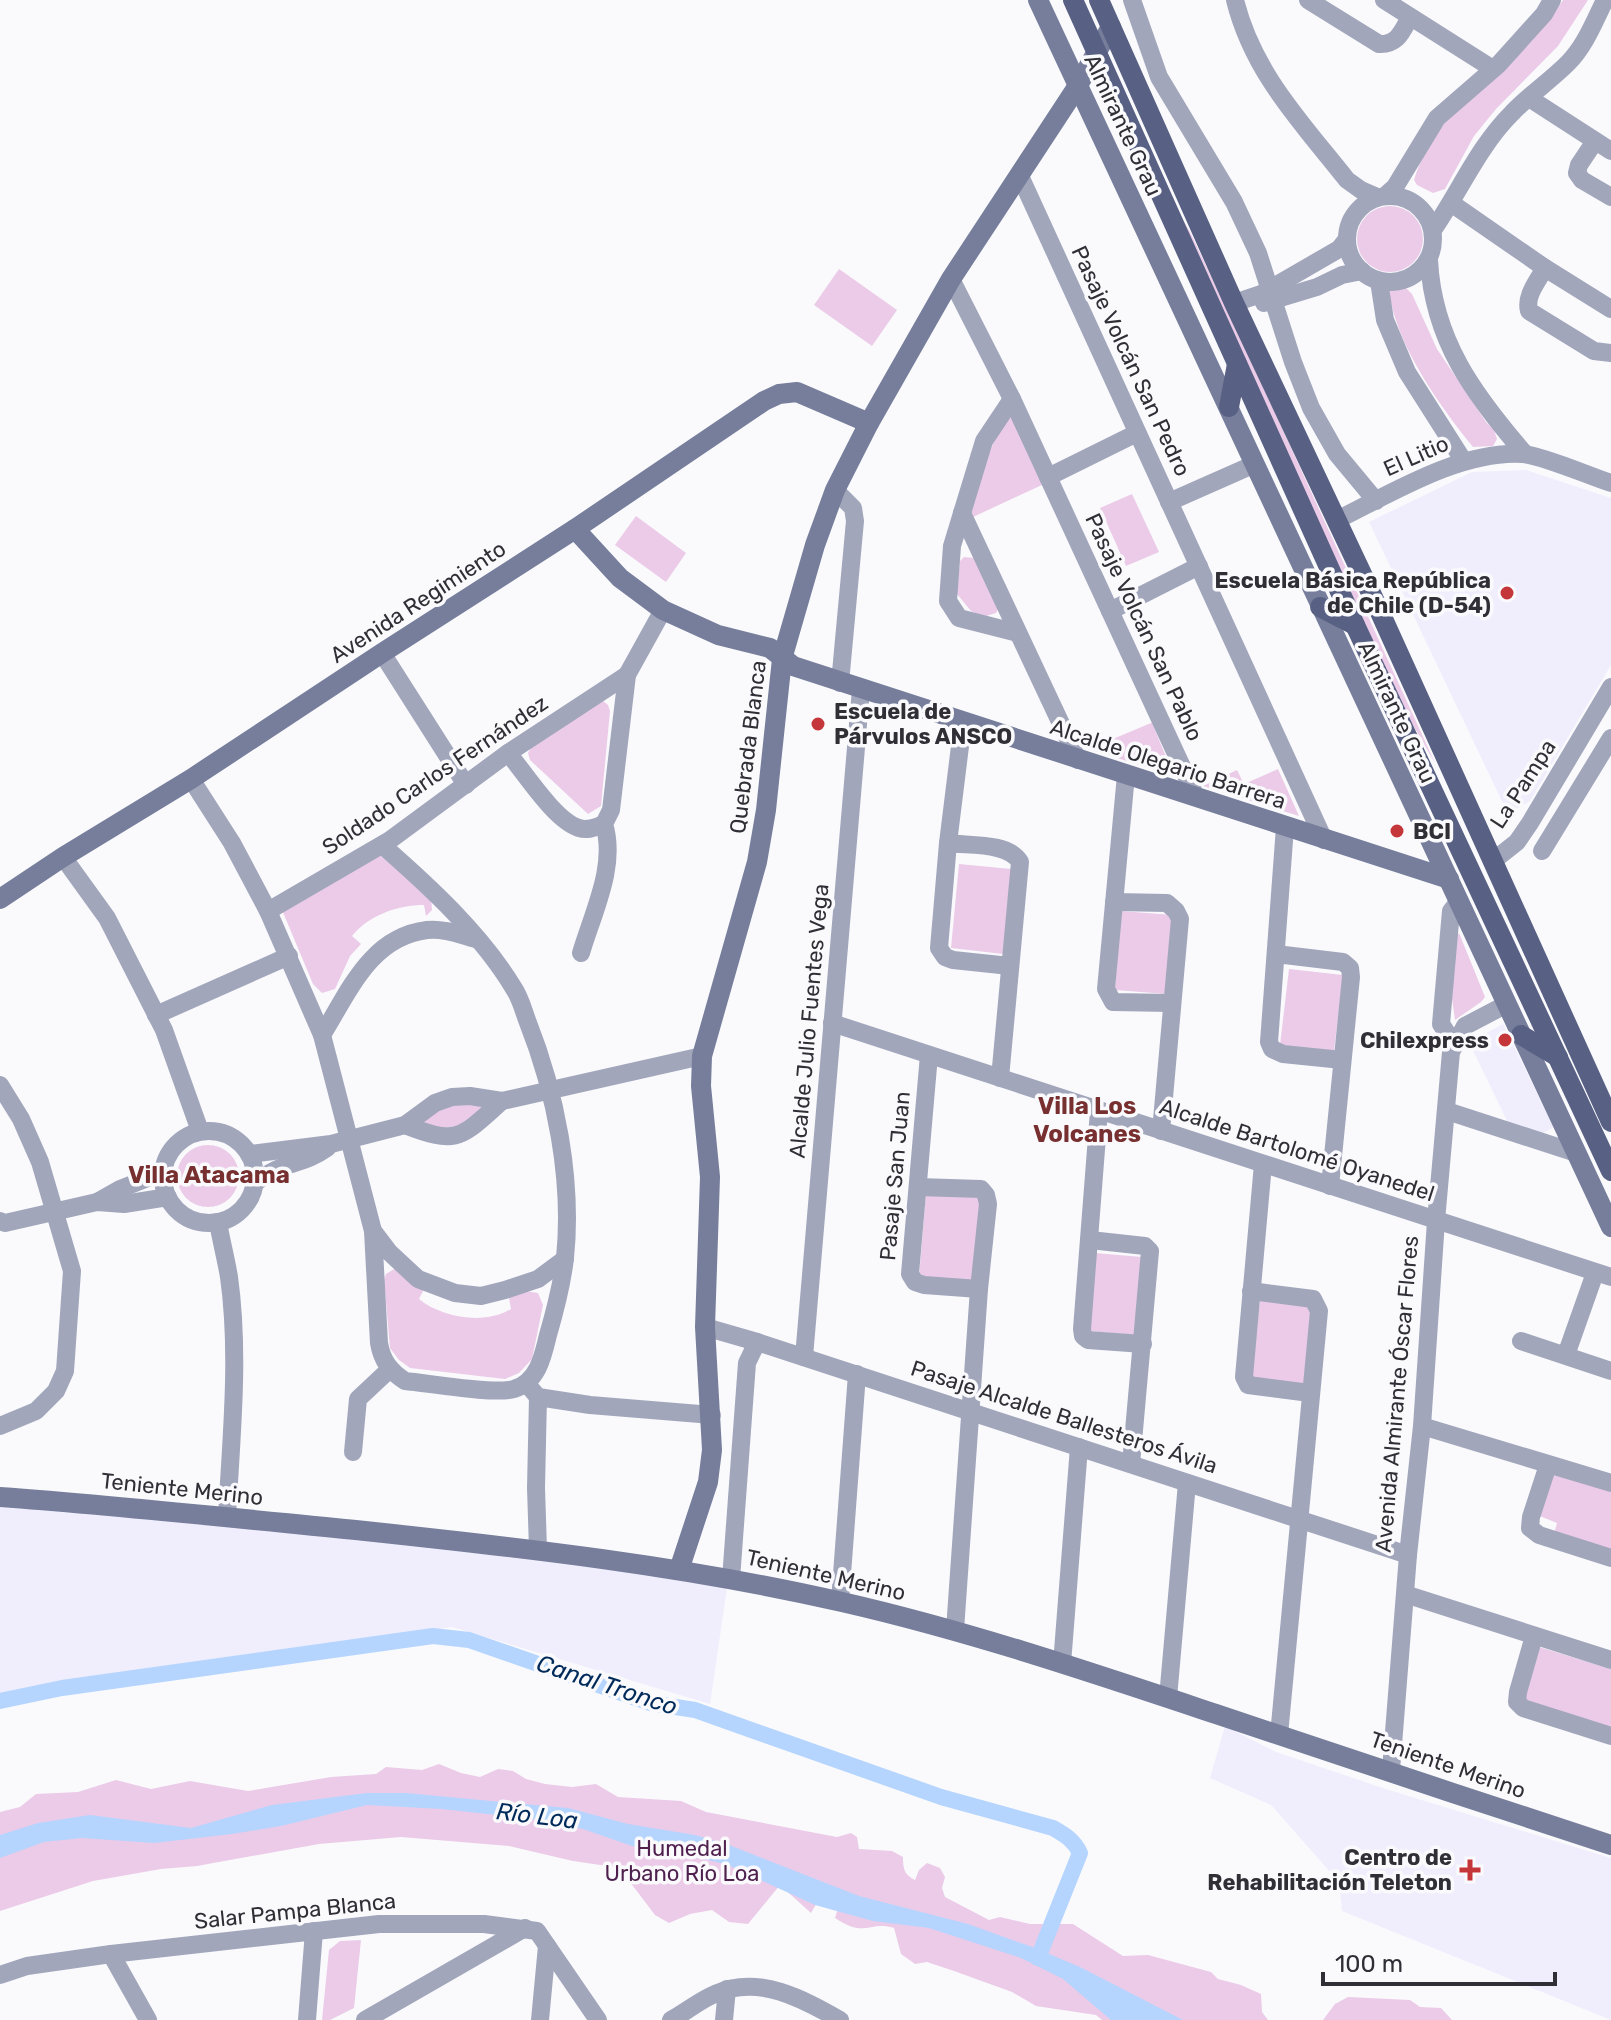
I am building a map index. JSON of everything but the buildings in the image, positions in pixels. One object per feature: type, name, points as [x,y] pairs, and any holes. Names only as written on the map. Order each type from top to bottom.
[{"type":"main road","name":"Almirante Grau","points":[[1073,0],[1355,625],[1611,1171]]},
{"type":"main road","name":"Almirante Grau","points":[[1099,0],[1237,310],[1337,520],[1611,1122]]},
{"type":"main road","points":[[1229,407],[1237,364]]},
{"type":"main road","points":[[1320,607],[1355,625]]},
{"type":"main road","points":[[1521,1035],[1558,1057]]},
{"type":"street","name":"Almirante Grau","points":[[1038,0],[1611,1227]]},
{"type":"street","name":"Quebrada Blanca","points":[[679,1570],[708,1482],[712,1450],[705,1327],[710,1177],[701,1086],[702,1056],[757,862],[766,810],[782,659],[815,545],[835,490],[869,423],[951,279],[1097,55],[1111,27],[1114,0]]},
{"type":"street","points":[[1132,0],[1159,77],[1234,202],[1258,253],[1311,408],[1337,454],[1376,501]]},
{"type":"street","points":[[1235,0],[1243,30],[1275,89],[1347,180],[1361,190],[1381,196],[1401,196],[1416,203],[1427,215],[1433,230],[1429,260],[1433,306],[1444,335],[1493,416],[1525,454]]},
{"type":"street","points":[[1308,0],[1379,44],[1388,45],[1396,41],[1410,17]]},
{"type":"street","points":[[1384,0],[1493,69]]},
{"type":"street","points":[[1429,260],[1408,279],[1394,282],[1379,281],[1362,271],[1351,257],[1347,239],[1356,212],[1395,187],[1437,118],[1493,69],[1544,14],[1552,0]]},
{"type":"street","points":[[1433,230],[1476,156],[1512,113],[1568,63],[1609,0]]},
{"type":"street","points":[[1529,98],[1603,146],[1579,165],[1577,173],[1582,180],[1611,197]]},
{"type":"street","name":"Pasaje Volcán San Pedro","points":[[1020,176],[1324,840]]},
{"type":"street","points":[[1347,180],[1356,212]]},
{"type":"street","points":[[1451,203],[1611,309]]},
{"type":"street","points":[[1237,310],[1272,293],[1339,249],[1347,239]]},
{"type":"street","points":[[1545,268],[1529,296],[1529,311],[1594,351],[1610,350]]},
{"type":"street","points":[[1272,293],[1317,287],[1342,275],[1362,271]]},
{"type":"street","name":"Pasaje Volcán San Pablo","points":[[951,279],[1012,399],[1196,797]]},
{"type":"street","points":[[1379,281],[1385,320],[1407,372],[1463,460]]},
{"type":"street","name":"Avenida Regimiento","points":[[0,899],[191,779],[575,529],[764,401],[779,394],[797,392],[869,423]]},
{"type":"street","points":[[1012,399],[984,441],[952,546],[948,601],[959,618],[1018,633]]},
{"type":"street","points":[[1048,477],[1137,433]]},
{"type":"street","name":"El Litio","points":[[1337,520],[1463,460],[1494,455],[1525,454],[1611,483]]},
{"type":"street","points":[[1169,502],[1255,464]]},
{"type":"street","points":[[835,490],[853,508],[855,521],[840,683]]},
{"type":"street","points":[[962,513],[1078,760]]},
{"type":"street","name":"Alcalde Olegario Barrera","points":[[575,529],[620,578],[663,610],[718,635],[770,648],[793,666],[1449,879]]},
{"type":"street","points":[[1110,611],[1199,566]]},
{"type":"street","points":[[508,753],[559,815],[579,828],[592,829],[604,824],[611,810],[627,675],[663,610]]},
{"type":"street","points":[[382,653],[466,785]]},
{"type":"street","name":"Soldado Carlos Fernández","points":[[268,911],[382,845],[508,753],[627,675]]},
{"type":"street","name":"La Pampa","points":[[1449,879],[1493,861],[1517,842],[1611,687]]},
{"type":"street","name":"Alcalde Julio Fuentes Vega","points":[[804,1357],[861,689]]},
{"type":"street","points":[[963,722],[939,948],[945,957],[953,960],[1010,966]]},
{"type":"street","points":[[1542,851],[1611,738]]},
{"type":"street","points":[[1126,775],[1106,989],[1113,1002],[1171,1003]]},
{"type":"street","points":[[191,779],[232,843],[268,911],[322,1035],[373,1231],[379,1343],[382,1358],[390,1369],[405,1381],[497,1390],[532,1390],[590,1405],[712,1415]]},
{"type":"street","points":[[581,953],[608,865],[609,840],[604,824]]},
{"type":"street","points":[[1285,827],[1269,1042],[1272,1049],[1283,1054],[1342,1060]]},
{"type":"street","points":[[948,843],[1007,850],[1016,855],[1020,862],[1000,1078]]},
{"type":"street","points":[[382,845],[418,876],[479,939],[515,989],[536,1041],[549,1089],[560,1141],[566,1207],[565,1259],[555,1312],[532,1390],[538,1549]]},
{"type":"street","points":[[63,857],[107,918],[156,1015],[184,1080],[200,1131]]},
{"type":"street","points":[[1459,901],[1451,911],[1441,1024],[1454,1044],[1462,1030],[1473,1021],[1507,1004]]},
{"type":"street","points":[[1114,902],[1167,903],[1180,919],[1161,1131]]},
{"type":"street","points":[[322,1035],[354,979],[386,944],[429,930],[479,939]]},
{"type":"street","points":[[1276,954],[1343,962],[1350,968],[1330,1186]]},
{"type":"street","points":[[156,1015],[289,956]]},
{"type":"street","name":"Alcalde Bartolomé Oyanedel","points":[[832,1023],[1603,1275]]},
{"type":"street","name":"Avenida Almirante Óscar Flores","points":[[1391,1770],[1422,1426],[1436,1221],[1454,1044]]},
{"type":"street","name":"Pasaje San Juan","points":[[929,1055],[910,1274],[915,1282],[979,1289]]},
{"type":"street","points":[[250,1154],[331,1144],[405,1125],[435,1103],[452,1097],[470,1096],[502,1101],[702,1056]]},
{"type":"street","points":[[0,1085],[31,1140],[72,1271],[65,1371],[56,1391],[36,1411],[0,1426]]},
{"type":"street","points":[[405,1125],[435,1136],[450,1137],[470,1129],[502,1101]]},
{"type":"street","points":[[1099,1111],[1083,1336],[1088,1340],[1143,1344]]},
{"type":"street","points":[[1447,1111],[1576,1153]]},
{"type":"street","points":[[215,1130],[229,1134],[250,1154],[255,1168],[255,1183],[251,1197],[232,1218],[203,1223],[188,1218],[176,1209],[168,1197],[163,1172],[167,1158],[186,1136],[215,1130]]},
{"type":"street","points":[[255,1183],[279,1166],[312,1159],[331,1144]]},
{"type":"street","points":[[1263,1164],[1244,1377],[1248,1385],[1256,1388],[1310,1393]]},
{"type":"street","points":[[2,1225],[97,1202],[163,1172]]},
{"type":"street","points":[[918,1187],[981,1189],[988,1204],[979,1289],[955,1630]]},
{"type":"street","points":[[97,1202],[124,1204],[168,1197]]},
{"type":"street","points":[[218,1222],[229,1277],[232,1316],[233,1381],[227,1517]]},
{"type":"street","points":[[373,1231],[389,1252],[418,1279],[455,1293],[481,1296],[538,1279],[565,1259]]},
{"type":"street","points":[[1090,1240],[1145,1246],[1150,1251],[1131,1464]]},
{"type":"street","points":[[1566,1355],[1603,1275]]},
{"type":"street","points":[[1251,1291],[1313,1299],[1318,1304],[1279,1735]]},
{"type":"street","name":"Pasaje Alcalde Ballesteros Ávila","points":[[705,1327],[1408,1555]]},
{"type":"street","points":[[1521,1341],[1611,1371]]},
{"type":"street","points":[[731,1579],[747,1363],[757,1342]]},
{"type":"street","points":[[353,1452],[358,1399],[390,1369]]},
{"type":"street","points":[[840,1601],[857,1374]]},
{"type":"street","points":[[1422,1426],[1611,1483]]},
{"type":"street","points":[[1062,1664],[1079,1447]]},
{"type":"street","points":[[1548,1465],[1530,1528],[1539,1535],[1611,1558]]},
{"type":"street","points":[[1168,1698],[1187,1483]]},
{"type":"street","name":"Teniente Merino","points":[[0,1497],[538,1549],[679,1570],[840,1601],[955,1630],[1391,1770],[1611,1845]]},
{"type":"street","points":[[1405,1594],[1611,1660]]},
{"type":"street","points":[[1534,1636],[1517,1702],[1523,1708],[1611,1736]]},
{"type":"street","name":"Salar Pampa Blanca","points":[[0,1975],[27,1966],[111,1954],[379,1924],[484,1924],[525,1928]]},
{"type":"street","points":[[365,2020],[525,1928],[537,1931],[598,2020]]},
{"type":"street","points":[[307,2020],[314,1931]]},
{"type":"street","points":[[540,2020],[547,1946]]},
{"type":"street","points":[[111,1954],[148,2020]]},
{"type":"street","points":[[671,2020],[727,1989],[750,1987],[797,1995],[840,2020]]},
{"type":"street","points":[[724,2020],[727,1989]]},
{"type":"shaded area","name":"Escuela Básica República de Chile (D-54)","points":[[1526,470],[1611,498],[1611,665],[1530,801],[1508,814],[1369,522],[1472,472]]},
{"type":"shaded area","points":[[1503,1024],[1554,1127],[1539,1135],[1509,1125],[1469,1042]]},
{"type":"shaded area","points":[[0,1503],[537,1554],[727,1588],[710,1704],[452,1627],[0,1693]]},
{"type":"shaded area","name":"Centro de Rehabilitación Teleton","points":[[1225,1726],[1276,1752],[1611,1858],[1611,2020],[1342,1911],[1339,1882],[1271,1805],[1210,1778]]},
{"type":"green space","points":[[1563,0],[1588,0],[1558,46],[1474,136],[1445,189],[1433,193],[1417,185],[1414,180],[1424,156],[1454,111],[1553,15]]},
{"type":"green space","points":[[1158,178],[1190,232],[1250,358],[1435,763],[1399,701]]},
{"type":"green space","points":[[1383,206],[1397,206],[1409,211],[1418,220],[1423,239],[1421,252],[1414,263],[1397,272],[1383,272],[1371,267],[1362,258],[1357,246],[1357,232],[1362,220],[1371,211]]},
{"type":"green space","points":[[839,269],[897,310],[872,346],[814,305]]},
{"type":"green space","points":[[1392,286],[1405,287],[1412,294],[1437,349],[1494,430],[1497,439],[1493,446],[1473,447],[1421,374],[1393,311],[1389,291]]},
{"type":"green space","points":[[1012,413],[1044,484],[973,517],[971,512],[986,461]]},
{"type":"green space","points":[[1132,494],[1159,552],[1126,566],[1100,508]]},
{"type":"green space","points":[[636,516],[686,553],[666,582],[615,545]]},
{"type":"green space","points":[[964,557],[974,558],[999,607],[996,613],[983,617],[971,611],[957,594],[960,561]]},
{"type":"green space","points":[[603,701],[610,711],[601,806],[588,814],[530,760],[528,753],[532,746]]},
{"type":"green space","points":[[1151,723],[1174,776],[1089,749]]},
{"type":"green space","points":[[1278,769],[1299,816],[1203,786],[1237,770],[1244,784]]},
{"type":"green space","points":[[377,853],[431,897],[432,910],[426,916],[424,905],[404,907],[367,922],[352,936],[361,944],[350,956],[335,989],[322,993],[313,984],[282,910]]},
{"type":"green space","points":[[959,864],[1011,869],[1003,954],[951,948]]},
{"type":"green space","points":[[1120,911],[1173,915],[1167,994],[1115,990]]},
{"type":"green space","points":[[1459,933],[1485,997],[1455,1020],[1452,998],[1455,939]]},
{"type":"green space","points":[[1289,969],[1343,975],[1334,1051],[1280,1045]]},
{"type":"green space","points":[[471,1100],[489,1106],[473,1119],[456,1126],[418,1124],[438,1107]]},
{"type":"green space","points":[[208,1145],[230,1154],[239,1176],[230,1198],[208,1207],[186,1198],[177,1176],[186,1154]]},
{"type":"green space","points":[[926,1193],[982,1198],[976,1283],[919,1278]]},
{"type":"green space","points":[[1095,1253],[1142,1257],[1136,1335],[1088,1331]]},
{"type":"green space","points":[[396,1268],[424,1289],[419,1299],[451,1315],[477,1318],[501,1314],[511,1309],[509,1298],[525,1291],[538,1293],[543,1305],[532,1359],[519,1373],[505,1379],[410,1368],[390,1348],[384,1280],[386,1274]]},
{"type":"green space","points":[[1260,1300],[1315,1307],[1307,1385],[1251,1379]]},
{"type":"green space","points":[[1546,1471],[1611,1491],[1611,1552],[1554,1534],[1557,1523],[1532,1513]]},
{"type":"green space","points":[[1539,1647],[1611,1669],[1611,1728],[1523,1701]]},
{"type":"green space","name":"Humedal Urbano Río Loa","points":[[439,1764],[480,1777],[498,1769],[513,1771],[526,1779],[545,1784],[572,1787],[596,1784],[618,1797],[681,1801],[706,1812],[837,1837],[851,1833],[857,1837],[859,1849],[892,1851],[903,1857],[905,1871],[915,1880],[919,1870],[927,1863],[940,1868],[945,1877],[942,1888],[945,1897],[989,1920],[1000,1917],[1030,1924],[1073,1924],[1123,1956],[1148,1955],[1211,1972],[1218,1979],[1261,1994],[1262,2012],[1268,2020],[1102,2020],[1096,2015],[1036,2006],[1012,1992],[954,1971],[927,1962],[915,1964],[901,1954],[894,1928],[861,1928],[845,1924],[835,1918],[838,1908],[818,1901],[811,1913],[780,1885],[748,1924],[729,1922],[712,1910],[690,1914],[669,1923],[655,1915],[614,1867],[509,1846],[401,1837],[319,1844],[93,1881],[0,1911],[0,1812],[20,1807],[36,1794],[78,1792],[116,1780],[151,1789],[190,1781],[248,1791],[331,1777],[376,1774],[386,1767],[422,1770]]},
{"type":"green space","points":[[361,1940],[354,2008],[330,2020],[322,2020],[329,1950],[340,1941]]},
{"type":"green space","points":[[1348,1997],[1410,2000],[1420,2007],[1441,2008],[1452,2020],[1323,2020],[1335,2004]]},
{"type":"water","name":"Río Loa","points":[[367,1793],[406,1793],[568,1808],[628,1824],[695,1835],[729,1845],[859,1896],[968,1924],[1035,1948],[1080,1967],[1183,2020],[1111,2020],[1063,1979],[1021,1958],[929,1928],[873,1921],[815,1905],[728,1865],[685,1854],[632,1846],[583,1829],[541,1820],[442,1809],[367,1805],[281,1826],[154,1843],[82,1838],[44,1842],[0,1858],[0,1835],[38,1823],[90,1815],[191,1828],[272,1805]]},
{"type":"waterway","name":"Canal Tronco","points":[[0,1701],[62,1688],[433,1636],[469,1640],[650,1703],[695,1710],[941,1797],[1053,1828],[1072,1841],[1080,1853],[1038,1958]]},
{"type":"place","name":"Escuela Básica República de Chile (D-54)","points":[[1507,593]]},
{"type":"place","name":"Escuela de Párvulos ANSCO","points":[[818,724]]},
{"type":"place","name":"BCI","points":[[1397,831]]},
{"type":"place","name":"Chilexpress","points":[[1505,1040]]},
{"type":"place","name":"Centro de Rehabilitación Teleton","points":[[1470,1870]]},
{"type":"district","name":"Villa Los Volcanes","points":[[1087,1120]]},
{"type":"district","name":"Villa Atacama","points":[[209,1175]]}]
